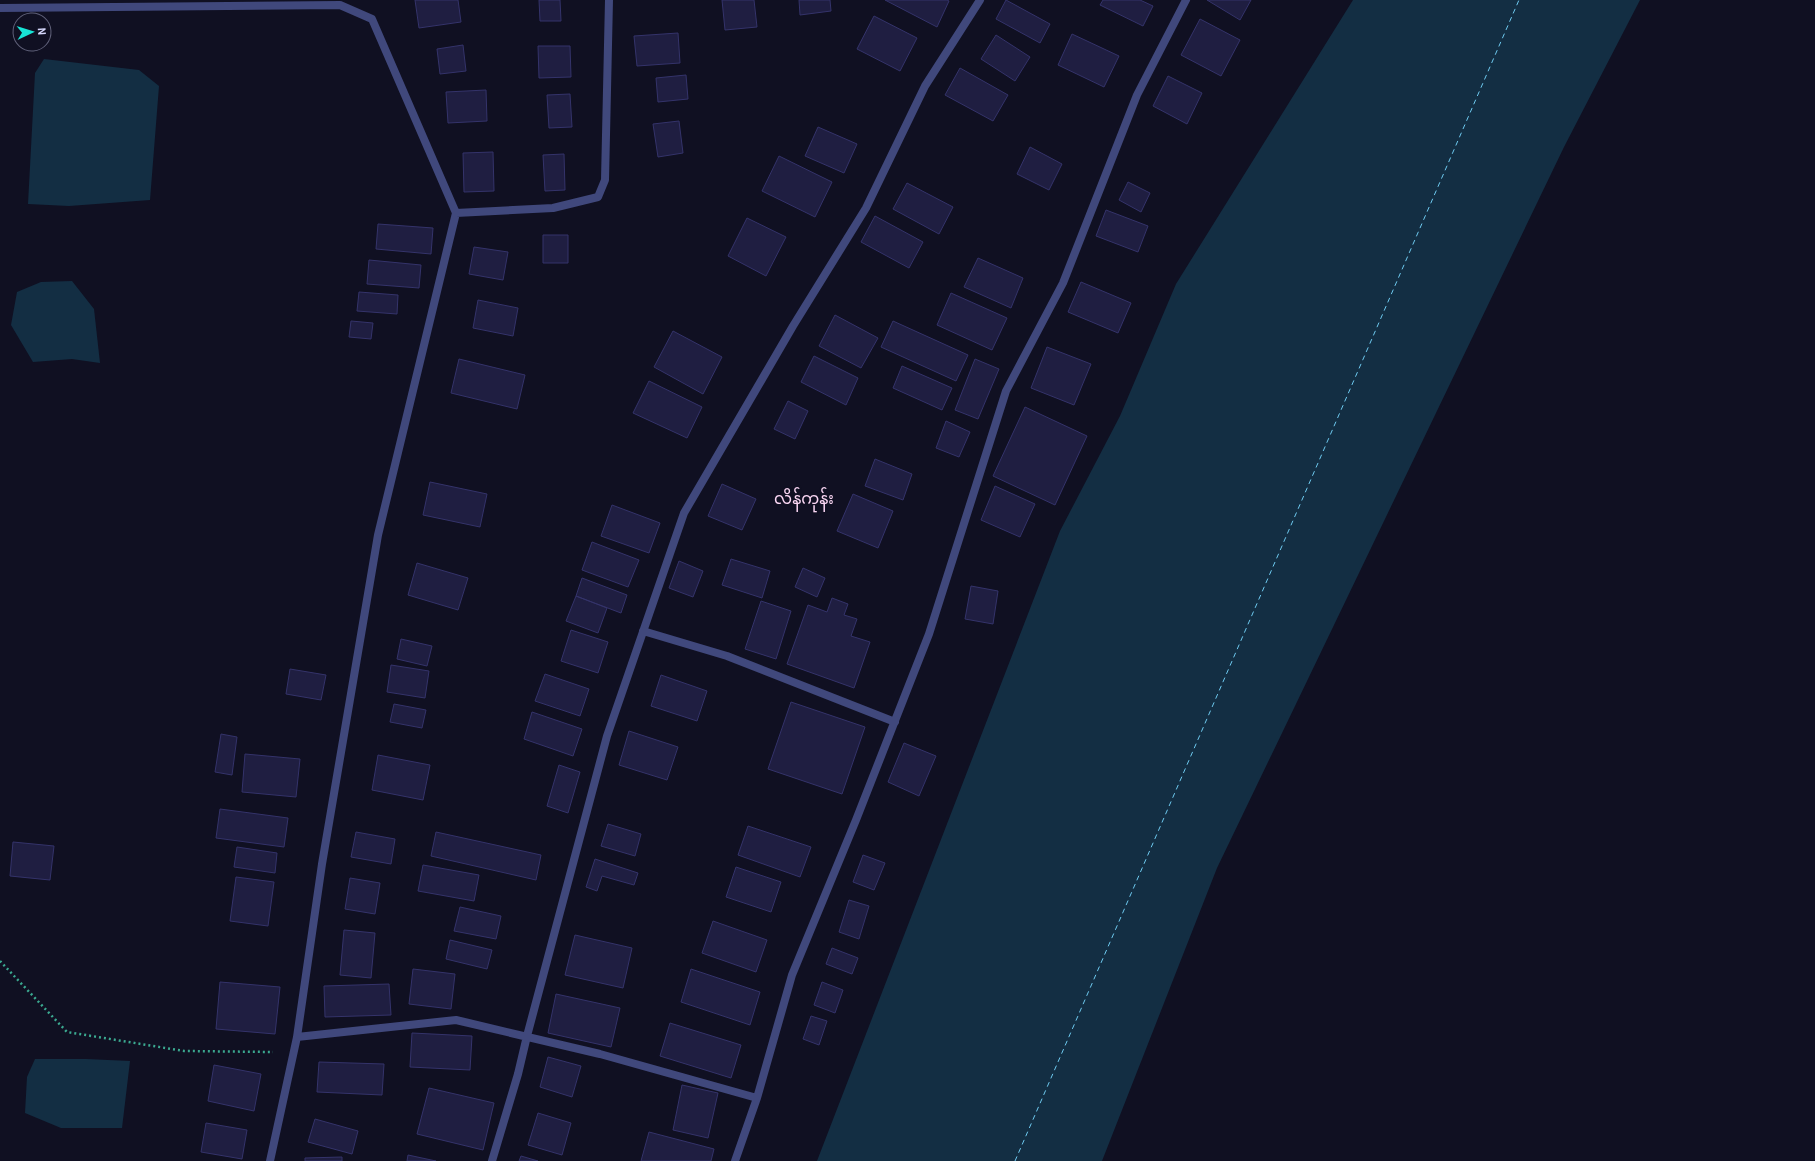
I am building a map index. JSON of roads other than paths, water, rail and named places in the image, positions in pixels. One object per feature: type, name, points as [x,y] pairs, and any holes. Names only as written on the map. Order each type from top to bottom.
[{"type":"street","points":[[456,213],[553,208],[598,197],[605,180],[609,0]]},
{"type":"street","points":[[492,1161],[518,1074],[607,736],[684,513],[793,326],[866,208],[925,86],[980,0]]},
{"type":"street","points":[[735,1161],[757,1098],[792,975],[895,722],[929,634],[1006,390],[1063,283],[1138,95],[1186,0]]},
{"type":"street","points":[[0,8],[340,5],[372,19],[456,213],[378,535],[322,864],[297,1037],[270,1161]]},
{"type":"street","points":[[643,631],[727,656],[895,722]]},
{"type":"street","points":[[297,1037],[456,1020],[600,1054],[757,1098]]},
{"type":"water","points":[[1353,0],[1640,0],[1564,147],[1217,868],[1102,1161],[817,1161],[1060,531],[1120,416],[1176,284]]},
{"type":"water","points":[[44,59],[139,70],[159,86],[150,200],[69,206],[28,204],[35,73]]},
{"type":"water","points":[[72,281],[94,309],[100,363],[72,359],[33,362],[11,325],[17,292],[41,282]]},
{"type":"water","points":[[35,1059],[130,1061],[122,1128],[61,1128],[25,1113],[27,1077]]},
{"type":"district","name":"လိန်ကုန်း","points":[[804,497]]}]
